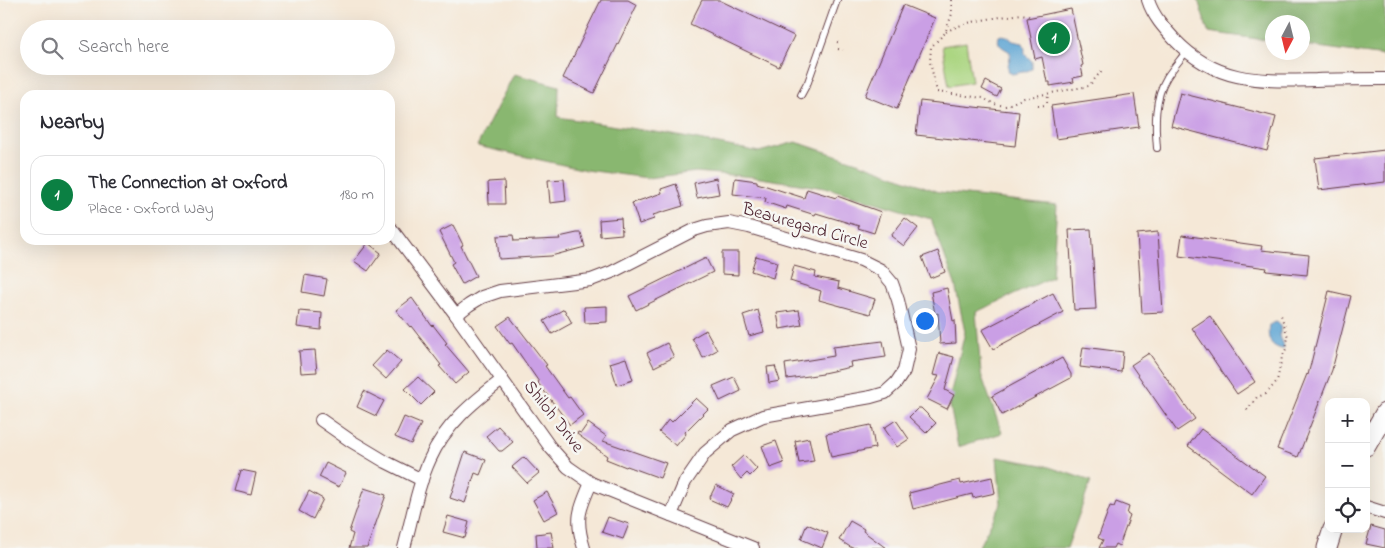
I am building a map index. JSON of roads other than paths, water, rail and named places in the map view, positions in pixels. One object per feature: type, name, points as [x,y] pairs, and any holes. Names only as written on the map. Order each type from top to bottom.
[{"type":"street","points":[[1148,0],[1152,11],[1186,52],[1224,72],[1246,79],[1276,81],[1385,79]]},
{"type":"street","name":"Beauregard Circle","points":[[456,315],[482,297],[500,291],[591,280],[612,272],[694,230],[717,224],[729,223],[749,227],[862,260],[881,270],[892,283],[898,300],[908,349],[904,371],[896,383],[885,393],[763,416],[732,430],[705,452],[685,482],[671,515]]},
{"type":"street","name":"Shiloh Drive","points":[[395,234],[456,315],[550,447],[568,467],[591,483],[753,548]]},
{"type":"street","points":[[404,548],[422,480],[430,458],[443,436],[460,415],[478,398],[502,380]]},
{"type":"street","points":[[1368,443],[1385,413]]},
{"type":"street","points":[[321,420],[386,462],[422,480]]},
{"type":"street","points":[[584,548],[578,524],[581,505],[591,483]]},
{"type":"street","points":[[1370,508],[1385,513]]},
{"type":"street","points":[[1327,548],[1332,533]]},
{"type":"lane","points":[[801,95],[808,82],[837,0]]},
{"type":"lane","points":[[1157,148],[1155,133],[1157,106],[1161,91],[1166,79],[1186,52]]},
{"type":"water","points":[[999,36],[1007,36],[1013,41],[1023,43],[1025,53],[1032,61],[1032,69],[1012,74],[1009,72],[1010,52],[998,42]]},
{"type":"water","points":[[1276,322],[1280,324],[1280,336],[1284,348],[1282,349],[1274,346],[1268,333],[1269,325]]},
{"type":"place","name":"The Connection at Oxford","points":[[1054,38]]}]
